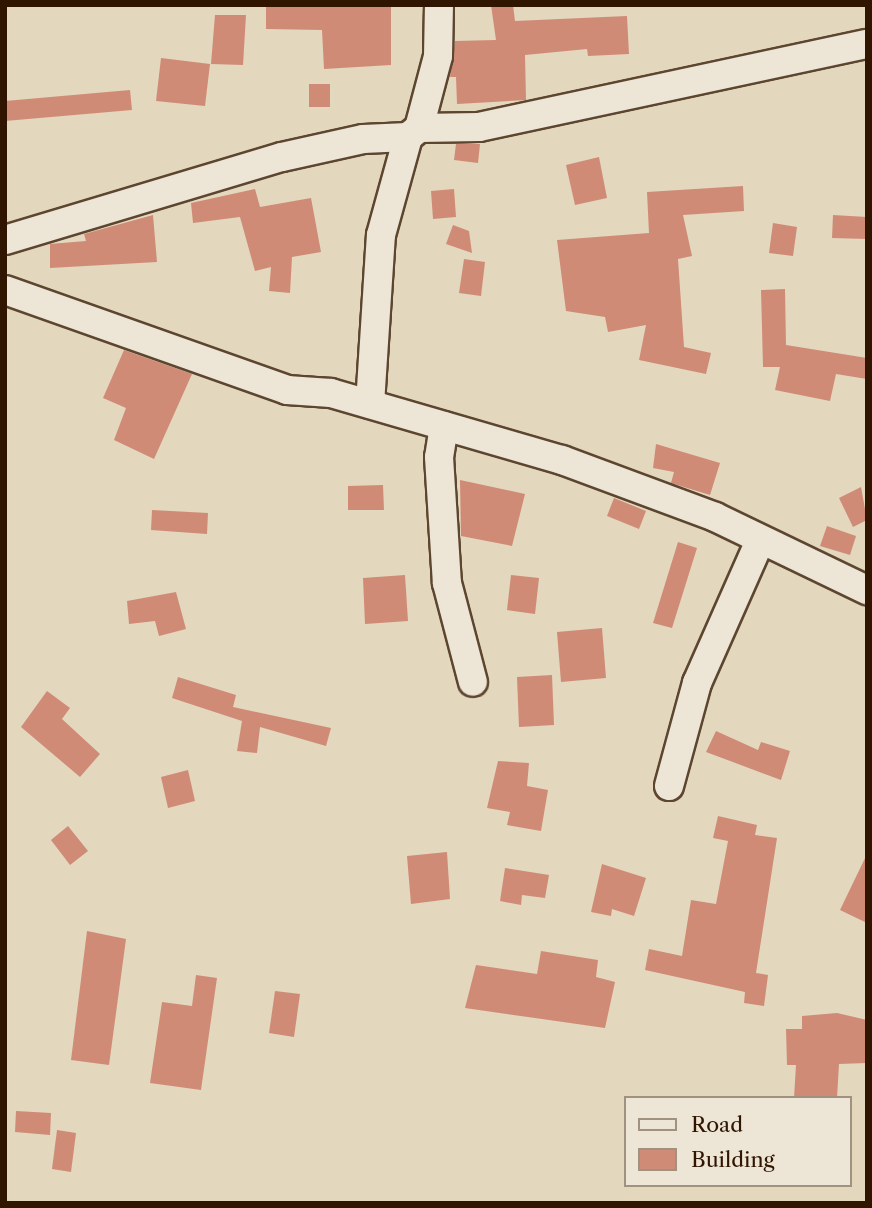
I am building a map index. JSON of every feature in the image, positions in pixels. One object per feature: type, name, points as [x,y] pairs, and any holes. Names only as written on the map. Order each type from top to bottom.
[{"type":"street","points":[[370,404],[381,235],[438,56],[439,5]]},
{"type":"street","points":[[5,240],[282,157],[363,139],[479,127],[867,44]]},
{"type":"street","points":[[5,290],[287,390],[331,393],[562,460],[715,517],[760,541],[867,590]]},
{"type":"street","points":[[444,426],[439,457],[447,583],[473,681]]},
{"type":"street","points":[[669,786],[697,683],[760,541]]},
{"type":"building","points":[[266,5],[391,5],[391,65],[324,69],[322,30],[266,29]]},
{"type":"building","points":[[491,5],[513,5],[515,21],[627,16],[629,54],[588,56],[587,49],[525,55],[526,100],[457,104],[456,77],[450,77],[455,41],[496,40]]},
{"type":"building","points":[[215,15],[246,15],[243,65],[211,64]]},
{"type":"building","points":[[161,58],[210,64],[205,106],[156,101]]},
{"type":"building","points":[[309,84],[330,84],[330,107],[309,107]]},
{"type":"building","points":[[130,90],[132,110],[5,121],[5,101]]},
{"type":"building","points":[[456,144],[480,144],[478,163],[454,160]]},
{"type":"building","points":[[599,157],[607,198],[575,205],[566,165]]},
{"type":"building","points":[[743,186],[744,211],[683,215],[692,256],[678,259],[684,347],[711,353],[706,374],[639,360],[646,325],[608,332],[605,317],[566,311],[557,240],[649,233],[647,192]]},
{"type":"building","points":[[255,189],[260,207],[311,198],[321,252],[292,257],[290,293],[269,291],[271,267],[255,271],[240,217],[193,223],[191,203]]},
{"type":"building","points":[[454,189],[456,217],[433,219],[431,191]]},
{"type":"building","points":[[153,215],[157,262],[50,268],[50,244],[86,241],[84,234]]},
{"type":"building","points":[[833,215],[867,217],[867,239],[832,238]]},
{"type":"building","points":[[773,223],[797,227],[793,256],[769,253]]},
{"type":"building","points":[[453,225],[469,231],[472,253],[446,244]]},
{"type":"building","points":[[464,259],[485,262],[481,296],[459,293]]},
{"type":"building","points":[[785,289],[786,345],[867,358],[867,379],[836,374],[830,401],[775,390],[780,367],[763,367],[761,290]]},
{"type":"building","points":[[124,350],[192,374],[154,459],[114,440],[126,408],[103,398]]},
{"type":"building","points":[[656,444],[720,463],[710,495],[671,483],[674,472],[653,468]]},
{"type":"building","points":[[460,480],[525,494],[512,546],[461,536]]},
{"type":"building","points":[[383,485],[384,510],[348,510],[348,486]]},
{"type":"building","points":[[861,487],[867,520],[853,527],[839,498]]},
{"type":"building","points":[[614,498],[646,511],[639,529],[607,516]]},
{"type":"building","points":[[152,510],[208,513],[207,534],[151,530]]},
{"type":"building","points":[[827,526],[856,536],[850,555],[820,546]]},
{"type":"building","points":[[678,542],[697,548],[672,628],[653,623]]},
{"type":"building","points":[[405,575],[408,621],[365,624],[363,578]]},
{"type":"building","points":[[511,575],[539,578],[535,614],[507,610]]},
{"type":"building","points":[[176,592],[186,629],[159,636],[155,621],[129,624],[127,601]]},
{"type":"building","points":[[602,628],[606,678],[561,682],[557,632]]},
{"type":"building","points":[[552,675],[554,725],[519,727],[517,677]]},
{"type":"building","points":[[178,677],[236,695],[233,707],[331,728],[326,746],[260,727],[257,753],[237,751],[242,721],[172,698]]},
{"type":"building","points":[[47,691],[70,708],[62,719],[100,754],[80,777],[21,727]]},
{"type":"building","points":[[716,731],[758,750],[761,742],[790,751],[781,780],[706,752]]},
{"type":"building","points":[[498,761],[529,763],[527,786],[548,790],[541,831],[507,825],[510,812],[487,808]]},
{"type":"building","points":[[188,770],[195,801],[168,808],[161,777]]},
{"type":"building","points":[[718,816],[757,825],[755,835],[777,838],[756,973],[768,975],[764,1006],[744,1003],[745,992],[645,970],[649,949],[682,956],[691,900],[716,904],[728,841],[713,838]]},
{"type":"building","points":[[68,826],[88,851],[70,865],[51,840]]},
{"type":"building","points":[[447,852],[450,899],[411,904],[407,856]]},
{"type":"building","points":[[867,854],[867,923],[840,910]]},
{"type":"building","points":[[602,864],[646,878],[634,916],[612,909],[611,916],[591,912]]},
{"type":"building","points":[[505,868],[549,875],[545,898],[522,895],[521,905],[500,901]]},
{"type":"building","points":[[87,931],[126,939],[109,1065],[71,1060]]},
{"type":"building","points":[[541,951],[598,960],[596,977],[615,982],[605,1028],[465,1008],[476,965],[537,974]]},
{"type":"building","points":[[196,975],[217,978],[201,1090],[150,1083],[162,1002],[192,1006]]},
{"type":"building","points":[[275,991],[300,994],[294,1037],[269,1033]]},
{"type":"building","points":[[837,1013],[867,1020],[867,1063],[839,1064],[837,1096],[794,1096],[796,1065],[787,1065],[786,1029],[802,1029],[802,1016]]},
{"type":"building","points":[[16,1111],[51,1113],[50,1135],[15,1132]]},
{"type":"building","points":[[57,1130],[76,1133],[71,1172],[52,1169]]}]
